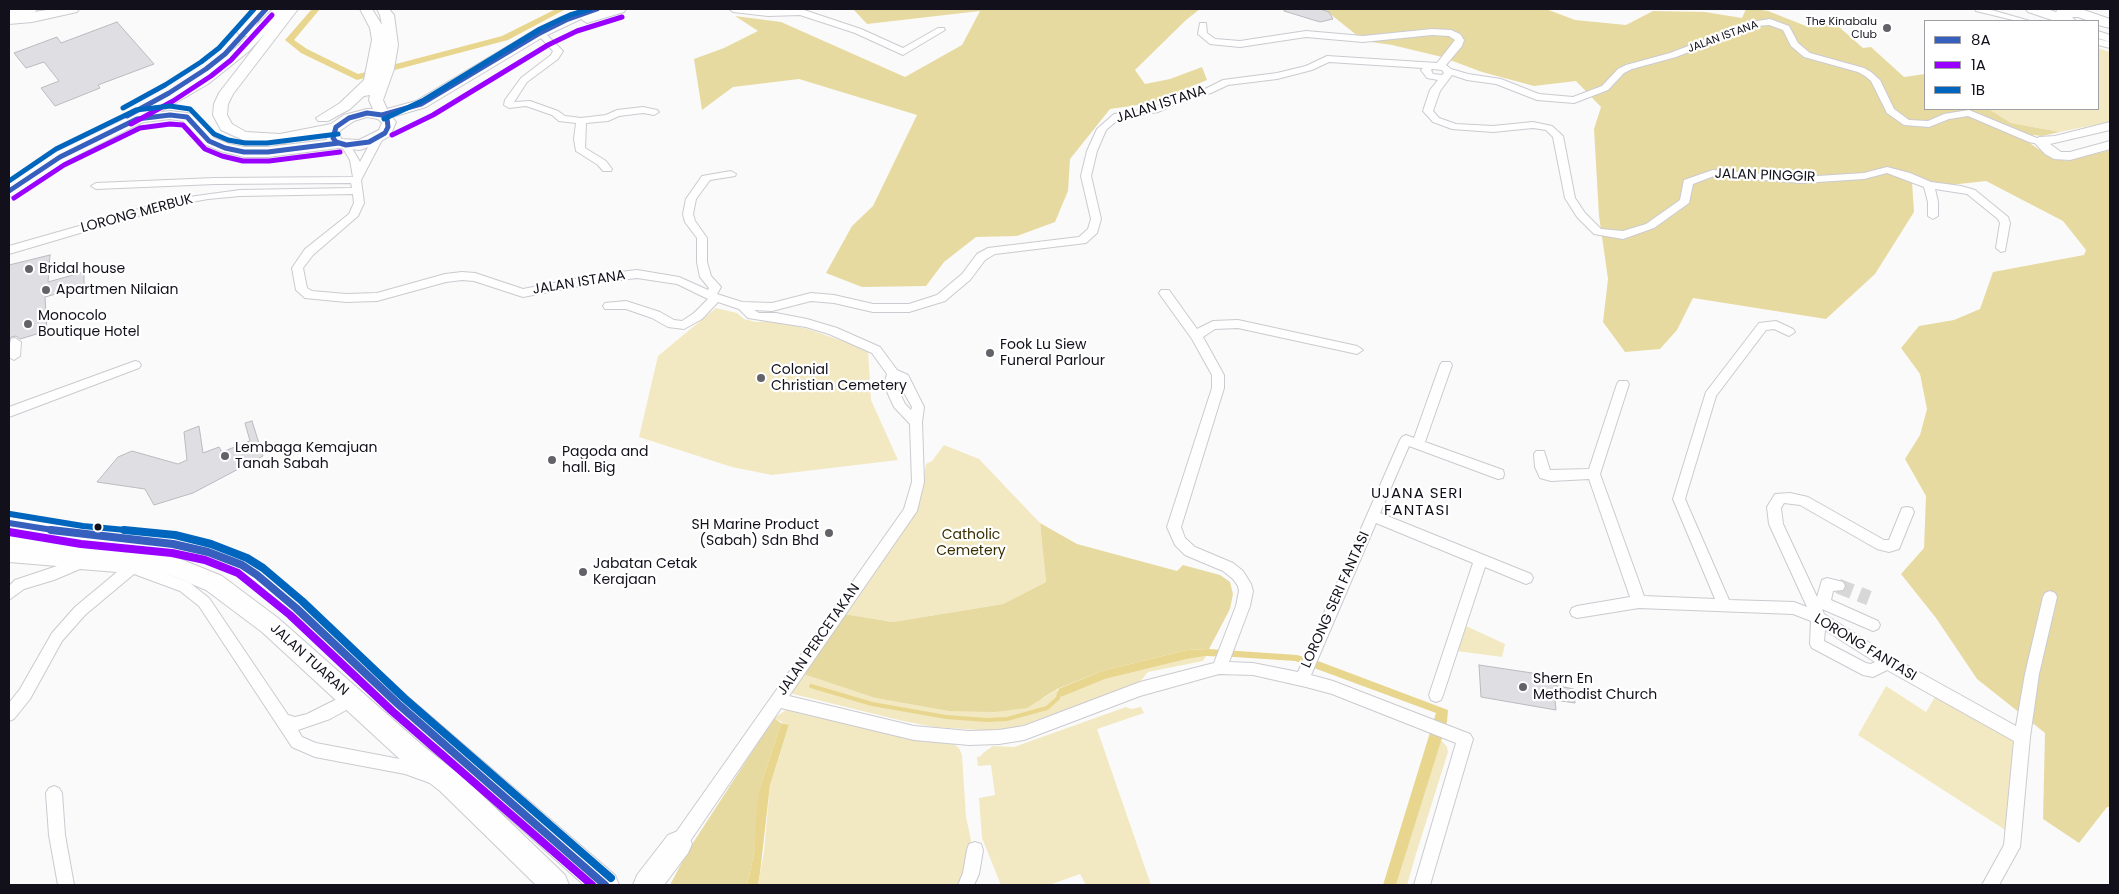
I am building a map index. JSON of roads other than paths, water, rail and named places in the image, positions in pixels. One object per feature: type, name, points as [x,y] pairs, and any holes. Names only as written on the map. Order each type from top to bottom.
[{"type":"main road","points":[[9,13],[20,9]]},
{"type":"main road","points":[[9,13],[30,9]]},
{"type":"main road","points":[[9,20],[54,9]]},
{"type":"main road","points":[[9,20],[32,18],[72,9]]},
{"type":"main road","points":[[245,32],[258,9]]},
{"type":"main road","points":[[9,179],[75,140],[169,93],[219,59],[266,9]]},
{"type":"main road","points":[[9,191],[60,157],[188,90],[243,49],[281,9]]},
{"type":"main road","points":[[291,9],[254,54],[226,93],[221,104],[220,115],[226,128],[233,132],[243,136],[267,139],[280,139],[336,127]]},
{"type":"main road","points":[[349,118],[367,113],[376,105],[378,40],[375,23],[366,9]]},
{"type":"main road","points":[[137,118],[170,115],[186,117],[190,119],[200,133],[209,141],[225,148],[244,152],[268,152],[342,144],[360,144],[376,105],[387,69],[391,45],[387,15],[383,9]]},
{"type":"main road","points":[[220,115],[232,123],[248,129],[289,128],[330,115],[376,105],[407,104],[438,94],[538,34],[566,20],[597,9]]},
{"type":"main road","points":[[342,144],[332,138],[332,132],[349,118],[376,105],[428,108],[544,37],[574,23],[619,9]]},
{"type":"main road","points":[[2033,9],[2086,20]]},
{"type":"main road","points":[[2062,14],[2080,13],[2096,20]]},
{"type":"main road","name":"JALAN TUARAN","points":[[9,524],[82,536],[173,544],[208,552],[234,562],[257,575],[398,704],[605,885]]},
{"type":"main road","name":"JALAN TUARAN","points":[[9,543],[139,558],[173,566],[214,583],[270,625],[352,699],[449,782],[554,885]]},
{"type":"main road","points":[[208,552],[207,558],[214,583]]},
{"type":"main road","points":[[398,704],[400,720],[413,734],[495,807],[496,813],[490,821]]},
{"type":"main road","points":[[650,885],[678,844]]},
{"type":"street","points":[[733,9],[768,14],[801,12],[858,31],[903,52],[940,30]]},
{"type":"street","points":[[1979,9],[2022,20]]},
{"type":"street","name":"JALAN ISTANA","points":[[342,144],[355,160],[359,203],[353,216],[309,252],[297,268],[302,290],[309,294],[346,298],[377,297],[415,288],[445,278],[462,276],[475,277],[523,293],[595,279],[637,274],[679,281],[714,297],[742,306],[772,307],[811,297],[884,309],[909,308],[941,298],[966,277],[980,257],[992,251],[1082,240],[1093,231],[1096,219],[1086,176],[1092,151],[1102,129],[1117,116],[1155,110],[1183,97],[1208,90],[1226,82],[1277,76],[1309,68],[1327,59],[1390,62],[1429,72],[1498,81],[1537,98],[1574,100],[1604,88],[1621,71],[1629,67],[1673,55],[1754,24],[1770,22],[1786,28],[1794,44],[1807,55],[1861,70],[1868,74],[1875,80],[1890,111],[1908,123],[1929,124],[1947,116],[1969,112],[2032,140],[2039,141],[2054,140],[2110,126]]},
{"type":"street","name":"JALAN PINGGIR","points":[[1203,25],[1202,34],[1206,39],[1213,42],[1240,44],[1306,34],[1363,40],[1432,32],[1457,36],[1460,40],[1459,44],[1435,90],[1428,111],[1436,120],[1455,127],[1493,129],[1533,125],[1549,128],[1558,136],[1570,198],[1581,215],[1598,232],[1623,236],[1650,226],[1685,201],[1688,182],[1713,172],[1802,180],[1864,176],[1887,170],[1906,175],[1927,185]]},
{"type":"street","points":[[544,37],[558,51],[555,57],[524,80],[510,100],[509,105],[527,103],[555,113],[562,118],[582,121],[608,118],[617,113],[643,110],[654,112]]},
{"type":"street","points":[[1429,72],[1435,90]]},
{"type":"street","points":[[96,186],[357,178],[376,105]]},
{"type":"street","points":[[582,121],[579,139],[580,149],[602,163],[607,169]]},
{"type":"street","points":[[2039,141],[2059,156],[2070,156],[2110,145]]},
{"type":"street","points":[[608,306],[626,305],[656,315],[672,324],[684,325],[698,316],[714,297],[715,287],[706,277],[702,262],[702,238],[690,222],[688,214],[691,199],[706,178],[731,174]]},
{"type":"street","points":[[1933,216],[1933,202],[1927,185],[1966,190],[2000,214],[2005,223],[2001,248]]},
{"type":"street","name":"LORONG MERBUK","points":[[9,250],[165,204],[200,197],[240,193],[358,191]]},
{"type":"street","points":[[1165,293],[1196,336],[1218,375],[1218,388],[1174,527],[1180,541],[1190,551],[1228,567],[1238,575],[1244,584],[1246,592],[1243,606],[1220,664]]},
{"type":"street","name":"JALAN PERCETAKAN","points":[[678,844],[910,510],[918,482],[916,422],[900,407],[890,385],[893,373],[872,346],[807,323],[776,317],[758,317],[752,315],[742,306]]},
{"type":"street","points":[[1196,336],[1213,325],[1238,324],[1357,350]]},
{"type":"street","points":[[1725,606],[1679,499],[1710,395],[1763,326],[1769,324],[1776,325],[1789,332]]},
{"type":"street","points":[[14,356],[15,342]]},
{"type":"street","points":[[9,412],[135,365]]},
{"type":"street","name":"LORONG SERI FANTASI","points":[[1306,666],[1373,516],[1412,442],[1446,365]]},
{"type":"street","points":[[1623,384],[1594,474],[1638,602]]},
{"type":"street","points":[[1412,442],[1498,474]]},
{"type":"street","points":[[1540,454],[1541,467],[1545,474],[1551,476],[1594,474]]},
{"type":"street","points":[[1873,625],[1818,603],[1776,524],[1774,507],[1780,498],[1803,501],[1882,545],[1888,546],[1894,544],[1907,512]]},
{"type":"street","points":[[1373,516],[1526,578]]},
{"type":"street","points":[[9,556],[132,568],[148,572],[184,587],[204,602],[296,742],[315,750],[405,768],[449,782]]},
{"type":"street","points":[[1436,695],[1481,560]]},
{"type":"street","points":[[9,594],[20,584],[49,576],[81,562]]},
{"type":"street","points":[[9,714],[24,694],[57,637],[80,611],[132,568]]},
{"type":"street","points":[[1838,586],[1827,584],[1818,603],[1817,644],[1862,669],[1873,671],[1887,662]]},
{"type":"street","points":[[1990,885],[2012,847],[2022,736],[2032,674],[2050,597]]},
{"type":"street","name":"LORONG FANTASI","points":[[1577,612],[1638,602],[1794,608],[1818,618],[1887,662],[2022,736]]},
{"type":"street","points":[[777,700],[914,734],[968,738],[999,737],[1024,733],[1140,689],[1220,664],[1253,670],[1306,666],[1333,688],[1464,738],[1422,885]]},
{"type":"street","points":[[282,721],[295,724],[308,721],[352,699]]},
{"type":"street","points":[[54,793],[57,836],[66,885]]},
{"type":"street","points":[[966,885],[971,874],[975,850]]},
{"type":"waterway","points":[[316,9],[289,40],[304,51],[357,77],[505,38],[562,9]]},
{"type":"waterway","points":[[811,686],[872,704],[946,717],[987,720],[1007,719],[1047,708],[1058,698],[1059,693]]},
{"type":"tunnel","points":[[1838,586],[1869,598]]},
{"type":"place","name":"The Kinabalu Club","points":[[1887,28]]},
{"type":"place","name":"Bridal house","points":[[29,269]]},
{"type":"place","name":"Apartmen Nilaian","points":[[46,290]]},
{"type":"place","name":"Monocolo Boutique Hotel","points":[[28,324]]},
{"type":"place","name":"Fook Lu Siew Funeral Parlour","points":[[990,353]]},
{"type":"place","name":"Colonial Christian Cemetery","points":[[761,378]]},
{"type":"place","name":"Lembaga Kemajuan Tanah Sabah","points":[[225,456]]},
{"type":"place","name":"Pagoda and hall. Big","points":[[552,460]]},
{"type":"place","name":"SH Marine Product (Sabah) Sdn Bhd","points":[[829,533]]},
{"type":"place","name":"Jabatan Cetak Kerajaan","points":[[583,572]]},
{"type":"place","name":"Shern En Methodist Church","points":[[1523,687]]},
{"type":"district","name":"UJANA SERI FANTASI","points":[[1417,502]]},
{"type":"park label","name":"Catholic Cemetery","points":[[971,544]]}]
